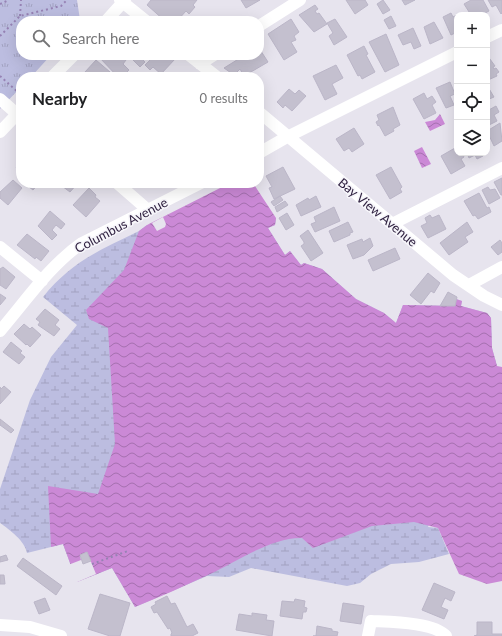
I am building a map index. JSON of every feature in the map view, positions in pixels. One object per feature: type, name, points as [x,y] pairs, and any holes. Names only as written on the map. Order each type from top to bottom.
[{"type":"street","points":[[264,23],[300,0]]},
{"type":"street","points":[[110,16],[122,1],[140,16]]},
{"type":"street","points":[[490,36],[502,30]]},
{"type":"street","points":[[264,150],[454,54]]},
{"type":"street","points":[[57,72],[69,60]]},
{"type":"street","points":[[195,60],[210,72]]},
{"type":"street","points":[[200,64],[206,60]]},
{"type":"street","points":[[0,99],[16,110]]},
{"type":"street","points":[[0,132],[16,115]]},
{"type":"street","name":"Bay View Avenue","points":[[264,116],[453,275],[484,296],[502,305]]},
{"type":"street","points":[[392,224],[502,168]]},
{"type":"street","points":[[123,188],[148,210]]},
{"type":"street","name":"Columbus Avenue","points":[[0,331],[64,257],[82,243],[191,188]]},
{"type":"street","points":[[0,247],[42,281]]},
{"type":"street","points":[[469,285],[502,267]]},
{"type":"street","points":[[368,636],[371,621],[436,629],[446,636]]},
{"type":"street","points":[[0,625],[30,627],[62,636]]},
{"type":"path","points":[[0,4],[9,0]]},
{"type":"path","points":[[21,0],[20,16],[61,6],[67,0]]},
{"type":"path","points":[[0,36],[16,20]]},
{"type":"path","points":[[0,76],[16,90]]},
{"type":"path","points":[[92,564],[128,551]]},
{"type":"green space","points":[[0,0],[77,0],[79,16],[16,16],[16,60],[46,60],[36,72],[16,72],[16,92],[0,109]]},
{"type":"green space","points":[[276,218],[275,225],[268,228],[285,255],[290,251],[301,265],[304,263],[322,269],[356,299],[384,313],[396,323],[403,305],[455,306],[456,299],[462,301],[461,306],[487,313],[491,318],[492,348],[497,366],[428,527],[438,528],[449,554],[419,562],[391,564],[371,574],[360,583],[347,586],[251,568],[229,577],[207,576],[135,607],[112,568],[77,582],[63,544],[27,553],[20,540],[0,523],[0,489],[30,400],[51,357],[77,325],[43,297],[75,266],[99,251],[139,231],[147,225]]},
{"type":"water","points":[[440,114],[445,124],[430,131],[425,122],[435,120]]},
{"type":"water","points":[[422,147],[431,164],[422,168],[414,151]]},
{"type":"water","points":[[220,188],[256,188],[276,218],[275,225],[268,228],[285,255],[290,251],[301,265],[304,263],[322,269],[356,299],[384,313],[396,323],[403,305],[455,306],[456,299],[462,301],[461,306],[487,313],[491,318],[492,348],[497,366],[502,367],[502,581],[487,584],[459,574],[438,528],[414,522],[372,526],[313,548],[302,538],[279,542],[254,551],[208,575],[135,607],[112,568],[77,582],[63,544],[51,547],[48,486],[98,494],[115,444],[108,328],[89,319],[86,310],[124,270],[139,231],[147,225]]},
{"type":"pier","points":[[163,217],[166,224],[165,227],[157,231],[152,223]]},
{"type":"pier","points":[[87,552],[96,574],[75,583],[68,565],[81,560],[80,555]]},
{"type":"building","points":[[151,0],[197,0],[193,5],[195,7],[189,14],[186,11],[182,16],[159,16],[147,5]]},
{"type":"building","points":[[241,0],[260,0],[246,8]]},
{"type":"building","points":[[346,0],[365,0],[368,5],[355,14]]},
{"type":"building","points":[[383,0],[390,10],[383,14],[377,4]]},
{"type":"building","points":[[402,0],[415,0],[405,5]]},
{"type":"building","points":[[471,0],[483,0],[489,11],[469,12],[464,4]]},
{"type":"building","points":[[488,0],[502,0],[501,14],[496,5],[492,7]]},
{"type":"building","points":[[315,5],[318,9],[315,11],[317,14],[319,13],[327,24],[314,32],[299,15]]},
{"type":"building","points":[[451,13],[454,16],[454,34],[451,35],[443,17]]},
{"type":"building","points":[[391,16],[396,26],[389,29],[384,20]]},
{"type":"building","points":[[291,19],[299,32],[294,36],[296,40],[291,42],[297,52],[284,60],[268,34]]},
{"type":"building","points":[[335,19],[347,37],[334,45],[329,36],[333,33],[327,23]]},
{"type":"building","points":[[434,22],[443,38],[430,44],[424,27]]},
{"type":"building","points":[[413,28],[421,46],[414,49],[411,42],[403,45],[398,35]]},
{"type":"building","points":[[386,34],[399,65],[385,72],[369,42]]},
{"type":"building","points":[[364,46],[368,54],[366,55],[375,72],[362,79],[360,75],[358,76],[347,55]]},
{"type":"building","points":[[264,56],[268,62],[251,72],[242,72],[240,69],[237,72],[230,72],[224,68],[237,60],[264,60]]},
{"type":"building","points":[[490,59],[495,66],[493,67],[494,69],[496,68],[499,72],[496,74],[497,76],[490,79]]},
{"type":"building","points":[[96,60],[110,72],[85,72]]},
{"type":"building","points":[[102,60],[126,60],[123,64],[129,70],[127,72],[113,72]]},
{"type":"building","points":[[133,60],[143,60],[145,62],[140,67]]},
{"type":"building","points":[[150,60],[174,60],[163,72],[159,72],[153,67],[150,70],[145,65]]},
{"type":"building","points":[[336,65],[343,78],[332,84],[337,94],[325,100],[313,76]]},
{"type":"building","points":[[450,82],[454,94],[450,96],[454,105],[446,108],[436,88]]},
{"type":"building","points":[[289,89],[295,94],[299,90],[306,96],[292,111],[285,105],[283,108],[277,102]]},
{"type":"building","points":[[490,90],[494,97],[490,99]]},
{"type":"building","points":[[424,93],[427,99],[432,96],[436,102],[432,105],[436,113],[424,119],[413,99]]},
{"type":"building","points":[[496,106],[499,112],[494,115],[497,121],[490,124],[490,120],[490,109]]},
{"type":"building","points":[[393,107],[400,125],[393,129],[394,131],[385,136],[376,122],[379,120],[377,115]]},
{"type":"building","points":[[500,123],[502,141],[494,146],[490,137],[490,129]]},
{"type":"building","points":[[354,128],[364,144],[352,152],[349,148],[344,151],[336,139]]},
{"type":"building","points":[[454,149],[454,156],[464,156],[461,159],[465,166],[451,174],[441,156]]},
{"type":"building","points":[[476,156],[483,156],[477,159]]},
{"type":"building","points":[[283,167],[295,189],[274,199],[269,188],[272,187],[266,176]]},
{"type":"building","points":[[391,167],[402,187],[400,189],[402,192],[390,199],[376,175]]},
{"type":"building","points":[[502,178],[502,195],[501,195],[494,182]]},
{"type":"building","points":[[13,180],[16,183],[16,188],[22,188],[8,205],[0,198],[0,192]]},
{"type":"building","points":[[488,187],[490,190],[495,189],[500,198],[489,204],[482,190]]},
{"type":"building","points":[[65,188],[74,188],[70,192]]},
{"type":"building","points":[[89,188],[96,195],[95,197],[100,201],[86,217],[73,205]]},
{"type":"building","points":[[479,193],[487,208],[489,207],[491,212],[478,219],[475,215],[473,216],[464,201]]},
{"type":"building","points":[[280,196],[283,200],[274,206],[271,202]]},
{"type":"building","points":[[316,196],[321,207],[301,216],[296,205],[308,198],[309,200]]},
{"type":"building","points":[[285,201],[288,205],[277,212],[275,207]]},
{"type":"building","points":[[334,207],[340,221],[315,232],[311,224],[316,222],[314,217]]},
{"type":"building","points":[[50,211],[65,224],[61,229],[56,225],[52,230],[57,235],[52,240],[38,226]]},
{"type":"building","points":[[287,213],[294,225],[286,230],[279,218]]},
{"type":"building","points":[[430,215],[432,218],[439,215],[446,229],[428,238],[421,226],[427,223],[425,218]]},
{"type":"building","points":[[348,222],[353,232],[350,233],[350,235],[334,242],[329,231]]},
{"type":"building","points":[[467,222],[473,232],[465,237],[468,242],[449,255],[440,243]]},
{"type":"building","points":[[308,230],[323,253],[311,261],[301,246],[304,242],[300,236]]},
{"type":"building","points":[[27,234],[49,251],[41,261],[36,257],[35,259],[17,245]]},
{"type":"building","points":[[370,238],[373,246],[364,255],[353,259],[347,245],[362,239],[363,242]]},
{"type":"building","points":[[500,240],[502,243],[502,252],[498,255],[491,247]]},
{"type":"building","points":[[395,248],[400,259],[373,271],[368,260]]},
{"type":"building","points":[[3,267],[15,277],[6,289],[0,285],[0,269]]},
{"type":"building","points":[[428,273],[440,283],[434,293],[431,291],[421,304],[410,295]]},
{"type":"building","points":[[448,292],[457,297],[455,306],[440,306]]},
{"type":"building","points":[[0,294],[6,298],[0,305]]},
{"type":"building","points":[[45,309],[59,320],[55,325],[60,329],[54,336],[38,325],[40,322],[36,319]]},
{"type":"building","points":[[24,324],[30,329],[32,327],[41,335],[30,347],[14,334]]},
{"type":"building","points":[[11,342],[22,351],[20,353],[25,357],[19,364],[3,352]]},
{"type":"building","points":[[4,386],[11,392],[0,404],[0,387],[1,389]]},
{"type":"building","points":[[0,419],[14,430],[11,433],[0,425]]},
{"type":"building","points":[[87,552],[91,561],[83,564],[80,555]]},
{"type":"building","points":[[6,555],[8,560],[0,562],[0,557]]},
{"type":"building","points":[[23,558],[62,586],[56,595],[17,566]]},
{"type":"building","points":[[0,575],[4,575],[5,584],[0,584]]},
{"type":"building","points":[[434,583],[455,592],[451,601],[445,598],[441,607],[448,610],[444,619],[422,610]]},
{"type":"building","points":[[100,594],[130,603],[120,636],[110,636],[88,629]]},
{"type":"building","points":[[167,596],[171,604],[175,603],[187,627],[193,624],[198,633],[192,636],[171,636],[172,633],[170,628],[168,629],[157,612],[154,613],[151,607],[156,604],[155,602]]},
{"type":"building","points":[[45,598],[50,610],[39,614],[34,602]]},
{"type":"building","points":[[295,599],[305,601],[304,607],[307,608],[306,612],[303,612],[302,619],[280,616],[282,601],[294,602]]},
{"type":"building","points":[[343,603],[364,606],[361,624],[340,621]]},
{"type":"building","points":[[252,613],[267,615],[266,620],[274,621],[272,636],[236,630],[239,614],[252,616]]},
{"type":"building","points":[[477,622],[492,622],[492,634],[502,634],[502,636],[474,636],[477,635]]},
{"type":"building","points":[[317,626],[332,629],[332,631],[338,632],[337,636],[316,636]]}]
